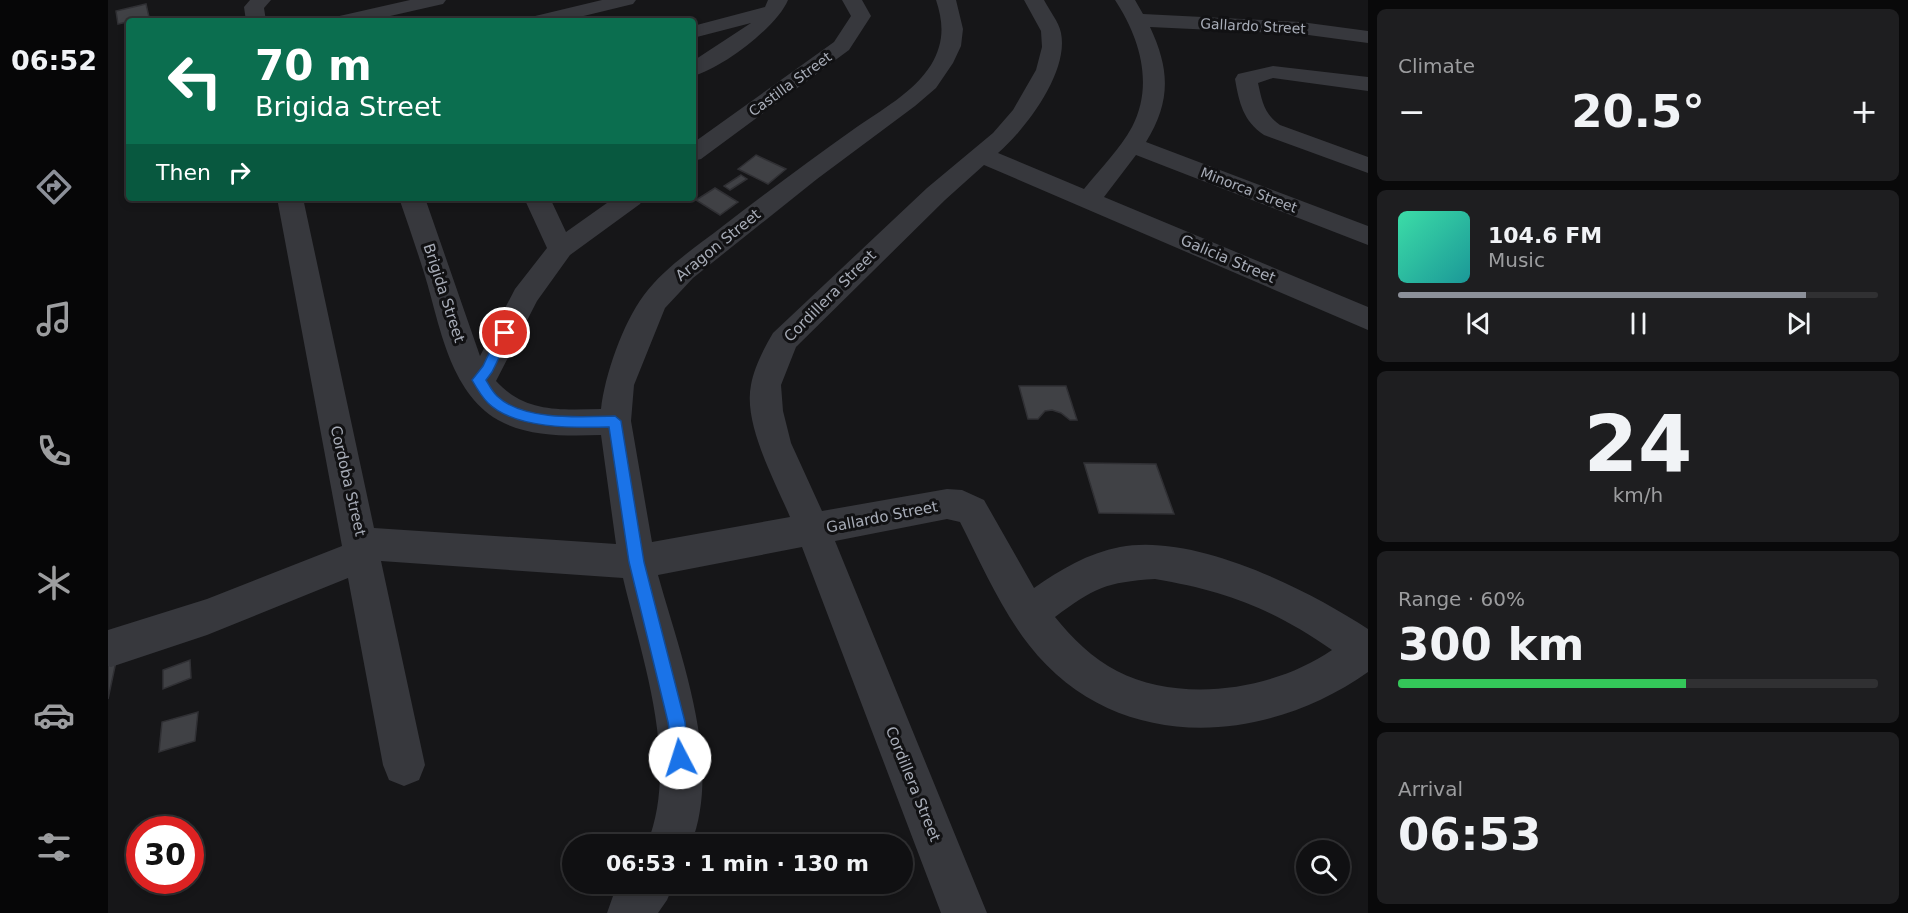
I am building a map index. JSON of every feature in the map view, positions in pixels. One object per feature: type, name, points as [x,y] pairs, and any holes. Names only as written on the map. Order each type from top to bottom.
[{"type":"street","points":[[256,18],[254,7],[261,0]]},
{"type":"street","points":[[357,18],[436,0]]},
{"type":"street","points":[[551,18],[626,0]]},
{"type":"street","name":"Castilla Street","points":[[696,152],[842,46],[861,16],[852,0]]},
{"type":"street","name":"Aragon Street","points":[[673,834],[682,776],[677,722],[637,562],[615,421],[618,385],[632,347],[654,302],[683,271],[923,87],[936,74],[952,42],[954,21],[946,0]]},
{"type":"street","name":"Cordillera Street","points":[[964,913],[813,530],[775,443],[767,411],[766,385],[783,341],[929,201],[982,155],[1022,113],[1047,70],[1052,47],[1051,31],[1034,0]]},
{"type":"street","points":[[1089,199],[1148,121],[1154,107],[1156,79],[1149,51],[1137,20],[1125,0]]},
{"type":"street","points":[[696,31],[776,5]]},
{"type":"street","points":[[696,68],[766,20],[776,5]]},
{"type":"street","name":"Gallardo Street","points":[[1137,20],[1301,28],[1368,37]]},
{"type":"street","points":[[1368,84],[1273,72],[1246,79],[1254,112],[1260,122],[1272,130],[1368,165]]},
{"type":"street","name":"Minorca Street","points":[[1131,145],[1368,236]]},
{"type":"street","name":"Galicia Street","points":[[982,155],[1368,319]]},
{"type":"street","name":"Cordoba Street","points":[[291,201],[345,478],[363,549],[404,765]]},
{"type":"street","name":"Brigida Street","points":[[413,201],[464,353],[492,400],[512,412],[532,417],[573,423],[615,421]]},
{"type":"street","points":[[538,201],[561,249]]},
{"type":"street","points":[[478,380],[488,369],[525,296],[561,249],[627,201]]},
{"type":"street","name":"Gallardo Street","points":[[363,549],[637,562],[947,504],[962,505],[972,511],[1029,613],[1055,645],[1078,668],[1105,687],[1143,702],[1177,708],[1247,705],[1286,696],[1324,677],[1367,650]]},
{"type":"street","points":[[111,648],[207,617],[363,549]]},
{"type":"street","points":[[1029,613],[1077,579],[1120,564],[1155,562],[1202,570],[1275,595],[1367,650]]},
{"type":"street","points":[[630,913],[644,894]]},
{"type":"building","points":[[146,4],[149,17],[126,18],[126,22],[118,24],[116,11]]},
{"type":"building","points":[[756,155],[786,169],[768,184],[738,169]]},
{"type":"building","points":[[741,175],[747,179],[730,190],[724,186]]},
{"type":"building","points":[[715,188],[738,202],[720,215],[696,200]]},
{"type":"building","points":[[1019,386],[1066,386],[1077,420],[1070,420],[1052,410],[1045,411],[1038,419],[1028,419]]},
{"type":"building","points":[[1084,463],[1156,464],[1174,514],[1099,513]]},
{"type":"building","points":[[117,657],[108,699],[108,659]]},
{"type":"building","points":[[190,660],[191,678],[163,689],[163,670]]},
{"type":"building","points":[[198,712],[195,741],[159,752],[162,722]]},
{"type":"route","points":[[505,333],[488,369],[478,380],[492,400],[512,412],[532,417],[573,423],[615,421],[637,562],[677,722],[680,758]]}]
